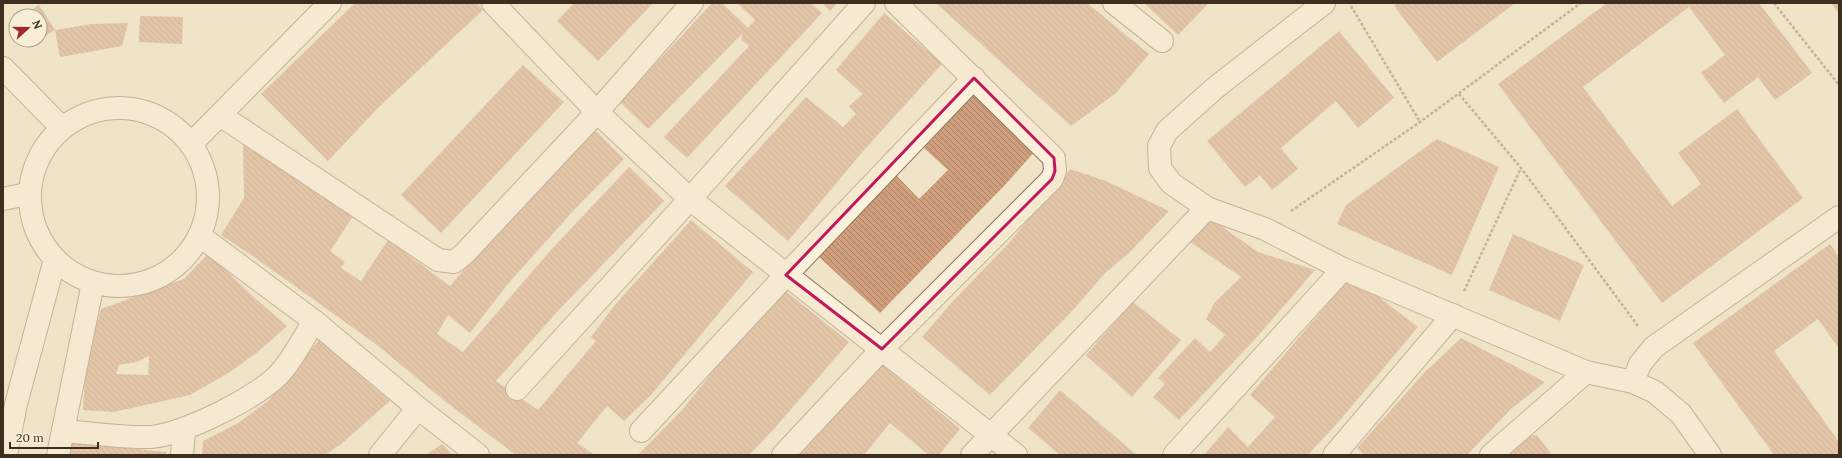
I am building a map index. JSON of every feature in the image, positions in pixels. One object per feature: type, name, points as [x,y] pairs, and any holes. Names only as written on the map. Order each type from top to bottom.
[{"type":"street","points":[[191,144],[330,3]]},
{"type":"street","points":[[493,3],[597,112],[690,199],[1016,455]]},
{"type":"street","points":[[220,115],[438,260],[454,262],[464,254],[597,112],[692,3]]},
{"type":"street","points":[[518,389],[690,199],[864,3]]},
{"type":"street","points":[[783,455],[882,349],[1052,179],[1055,171],[1054,158],[896,3]]},
{"type":"street","points":[[1114,3],[1162,41]]},
{"type":"street","points":[[1324,3],[1215,88],[1167,131],[1159,146],[1160,168],[1171,183],[1207,208],[1265,229],[1343,269],[1453,314],[1586,372],[1633,382],[1655,392],[1681,414],[1710,455]]},
{"type":"street","points":[[3,68],[62,128]]},
{"type":"street","points":[[641,432],[786,275],[974,78]]},
{"type":"street","points":[[115,107],[144,111],[170,123],[191,144],[202,165],[208,189],[208,213],[200,236],[186,258],[166,274],[143,284],[118,287],[93,282],[72,273],[55,259],[40,237],[27,194],[42,152],[62,128],[87,113],[115,107]]},
{"type":"street","points":[[3,199],[27,194]]},
{"type":"street","points":[[972,455],[1207,208]]},
{"type":"street","points":[[1633,382],[1640,364],[1654,347],[1839,217]]},
{"type":"street","points":[[200,236],[314,321],[418,408],[478,455]]},
{"type":"street","points":[[6,455],[16,404],[55,259]]},
{"type":"street","points":[[1174,455],[1343,269]]},
{"type":"street","points":[[58,455],[93,282]]},
{"type":"street","points":[[1341,452],[1453,314]]},
{"type":"street","points":[[63,431],[123,437],[153,437],[184,430],[254,394],[281,372],[314,321]]},
{"type":"street","points":[[1491,455],[1586,372]]},
{"type":"street","points":[[380,455],[418,408]]},
{"type":"street","points":[[182,455],[184,430]]},
{"type":"path","points":[[1349,3],[1420,122]]},
{"type":"path","points":[[1265,229],[1420,122],[1581,3]]},
{"type":"path","points":[[1774,3],[1839,86]]},
{"type":"path","points":[[1458,94],[1521,168],[1654,347]]},
{"type":"path","points":[[1453,314],[1521,168]]},
{"type":"highlighted area","points":[[974,78],[1054,158],[1055,171],[1052,179],[882,349],[786,275]]},
{"type":"building","points":[[355,3],[477,3],[483,10],[379,107],[328,161],[261,94]]},
{"type":"building","points":[[574,3],[653,3],[598,61],[557,21]]},
{"type":"building","points":[[712,3],[722,3],[748,28],[755,20],[737,3],[811,3],[822,13],[687,158],[664,137],[749,46],[741,39],[743,33],[648,129],[620,102]]},
{"type":"building","points":[[822,3],[837,3],[830,11]]},
{"type":"building","points":[[936,3],[1087,3],[1149,54],[1116,93],[1071,126]]},
{"type":"building","points":[[1144,3],[1209,3],[1178,35]]},
{"type":"building","points":[[1398,3],[1515,3],[1437,62],[1394,6]]},
{"type":"building","points":[[1607,3],[1759,3],[1812,73],[1775,100],[1758,77],[1724,103],[1701,73],[1725,55],[1689,7],[1583,87],[1672,206],[1701,184],[1678,153],[1737,109],[1803,198],[1662,303],[1498,84]]},
{"type":"building","points":[[1831,3],[1839,3],[1839,14]]},
{"type":"building","points":[[39,5],[41,8],[34,8]]},
{"type":"building","points":[[884,13],[942,64],[865,149],[788,241],[725,186],[806,97],[843,127],[856,114],[849,106],[863,94],[836,70]]},
{"type":"building","points":[[140,16],[183,17],[182,44],[139,42]]},
{"type":"building","points":[[48,19],[55,30],[48,34]]},
{"type":"building","points":[[128,23],[122,46],[60,57],[55,30],[92,24]]},
{"type":"building","points":[[1339,31],[1394,98],[1358,128],[1336,101],[1281,148],[1298,169],[1272,190],[1260,175],[1245,187],[1207,141]]},
{"type":"building","points":[[523,65],[564,102],[441,233],[401,195]]},
{"type":"building","points":[[975,93],[1036,150],[1004,186],[880,313],[819,257],[896,175],[919,199],[948,170],[924,148]]},
{"type":"building","points":[[595,130],[624,159],[573,211],[507,285],[470,333],[448,315],[437,334],[463,352],[550,251],[629,167],[664,201],[556,313],[496,381],[538,410],[596,341],[591,337],[614,306],[691,220],[753,272],[651,395],[624,421],[607,406],[577,443],[595,455],[516,455],[446,402],[377,345],[221,235],[244,198],[243,141],[354,215],[330,251],[345,262],[341,268],[361,281],[388,240],[450,286],[475,257]]},
{"type":"building","points":[[1437,139],[1499,167],[1452,275],[1337,224],[1346,205]]},
{"type":"building","points":[[1070,169],[1106,181],[1169,211],[1130,252],[1105,273],[1074,309],[990,395],[922,337],[953,301],[1008,244]]},
{"type":"building","points":[[1207,216],[1258,252],[1315,270],[1257,337],[1179,420],[1153,397],[1165,384],[1158,378],[1195,338],[1210,352],[1225,335],[1206,319],[1215,302],[1241,277],[1190,242]]},
{"type":"building","points":[[1513,234],[1584,265],[1560,321],[1489,290]]},
{"type":"building","points":[[1830,244],[1839,257],[1839,347],[1818,319],[1774,351],[1839,442],[1839,455],[1774,455],[1693,343]]},
{"type":"building","points":[[209,253],[247,291],[287,326],[259,351],[230,372],[190,395],[114,412],[83,410],[86,363],[101,309],[184,279]],"holes":[[[149,356],[148,375],[116,374],[119,365],[137,362]]]},
{"type":"building","points":[[1351,276],[1418,327],[1341,419],[1308,455],[1204,455],[1228,427],[1248,447],[1275,417],[1250,395]]},
{"type":"building","points":[[783,289],[849,342],[774,429],[749,455],[638,455],[682,410]]},
{"type":"building","points":[[1133,302],[1181,340],[1132,397],[1086,355]]},
{"type":"building","points":[[1461,338],[1545,382],[1511,409],[1467,455],[1364,455],[1357,448],[1424,373]]},
{"type":"building","points":[[319,340],[390,401],[341,444],[325,455],[202,455],[203,441],[238,423],[268,401]]},
{"type":"building","points":[[879,362],[960,429],[939,455],[929,455],[890,423],[864,455],[798,455]]},
{"type":"building","points":[[1060,390],[1137,455],[1060,455],[1028,428]]},
{"type":"building","points":[[1537,435],[1552,455],[1502,455],[1526,436]]},
{"type":"building","points":[[69,442],[166,452],[166,455],[67,455]]},
{"type":"building","points":[[442,444],[453,455],[426,455]]}]
